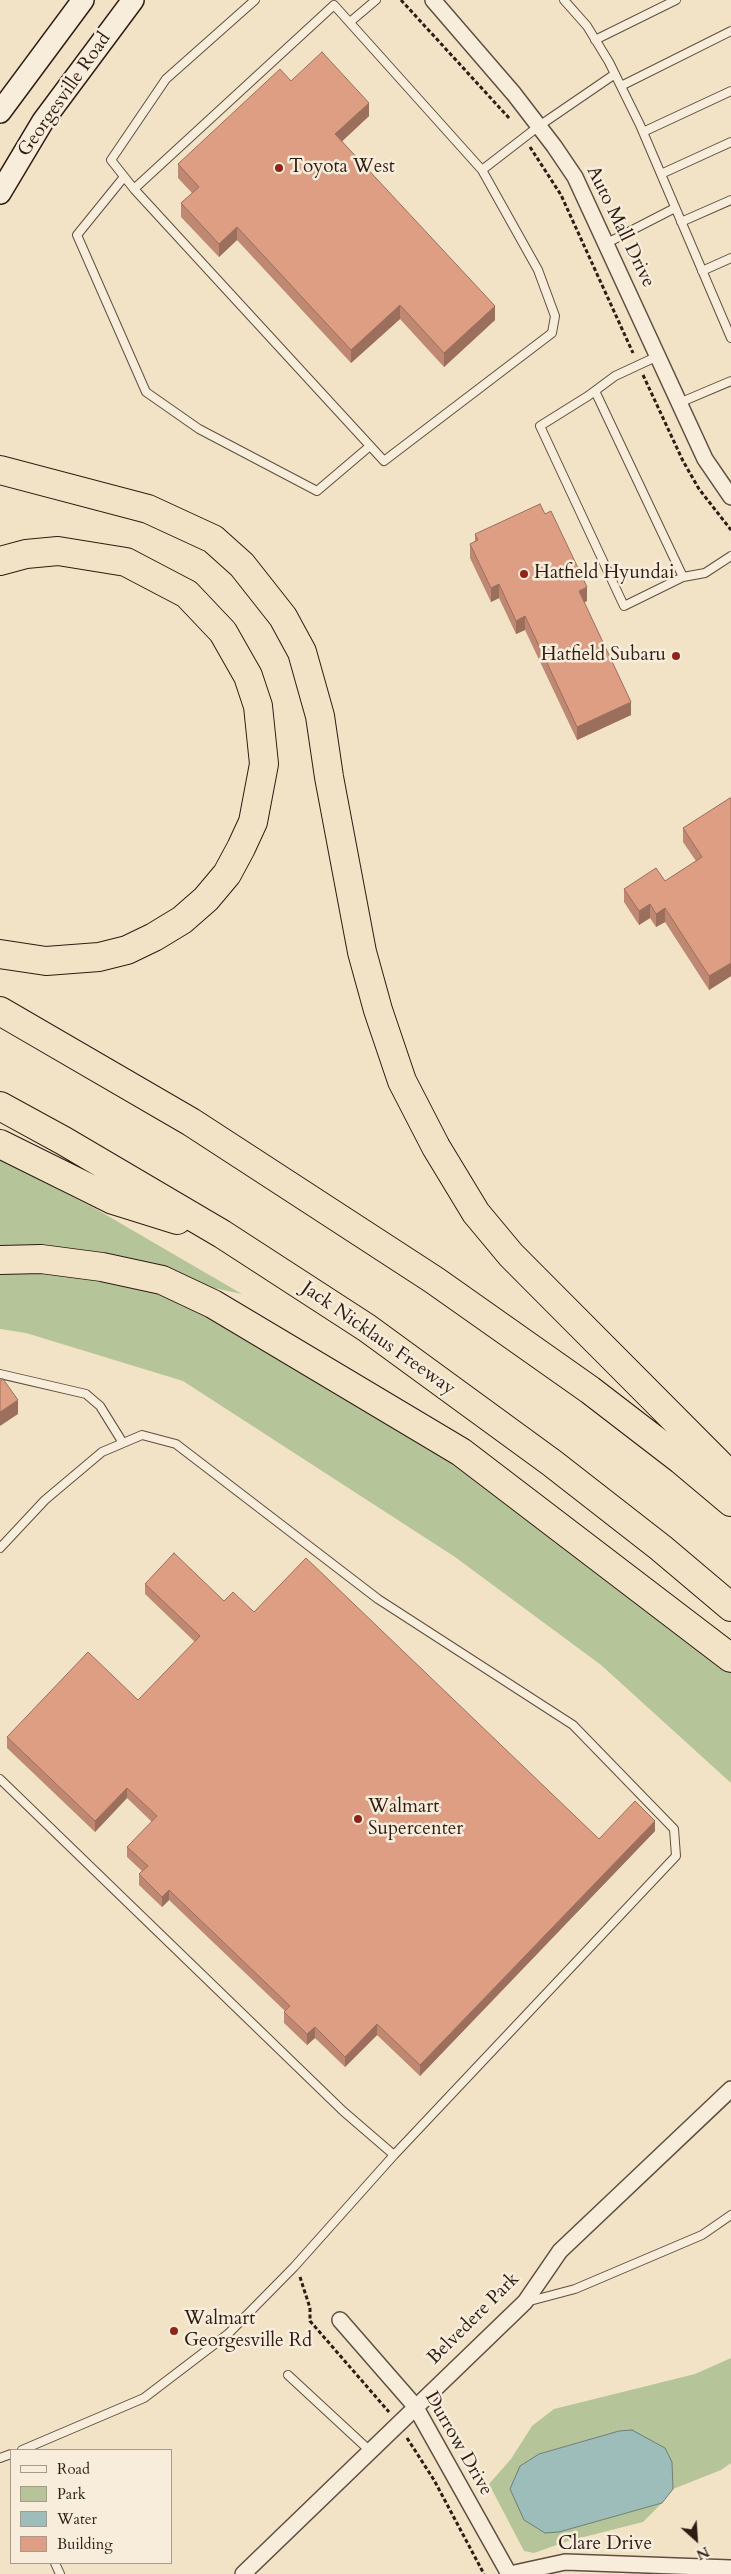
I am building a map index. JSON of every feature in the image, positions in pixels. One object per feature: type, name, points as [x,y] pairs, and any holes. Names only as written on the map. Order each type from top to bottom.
[{"type":"highway","points":[[0,470],[148,509],[213,539],[242,564],[283,617],[302,652],[320,716],[330,787],[362,952],[369,977],[402,1081],[427,1130],[476,1212],[511,1255],[731,1476]]},
{"type":"highway","points":[[0,561],[26,554],[58,551],[126,562],[186,594],[223,632],[248,676],[258,706],[264,764],[253,822],[241,848],[227,874],[206,899],[182,920],[154,937],[127,950],[98,957],[46,961],[0,954]]},
{"type":"highway","points":[[0,1011],[191,1122],[434,1280],[590,1390],[681,1460],[731,1502]]},
{"type":"highway","name":"Jack Nicklaus Freeway","points":[[0,1106],[64,1141],[222,1234],[367,1328],[552,1463],[661,1548],[731,1607]]},
{"type":"highway","points":[[0,1144],[113,1200],[222,1234]]},
{"type":"highway","points":[[0,1260],[41,1258],[102,1266],[162,1280],[213,1304],[461,1452],[731,1658]]},
{"type":"main road","points":[[0,112],[83,0]]},
{"type":"main road","name":"Georgesville Road","points":[[0,193],[44,121],[133,0]]},
{"type":"street","name":"Auto Mall Drive","points":[[433,0],[539,126],[575,177],[705,459],[731,497]]},
{"type":"street","name":"Belvedere Park","points":[[243,2574],[524,2302],[560,2251],[731,2089]]},
{"type":"street","name":"Durrow Drive","points":[[340,2320],[415,2406],[509,2574]]},
{"type":"street","name":"Clare Drive","points":[[509,2574],[565,2562],[731,2568]]},
{"type":"lane","points":[[134,189],[332,2],[482,170],[538,270],[555,316],[552,333],[384,461],[134,189],[111,160],[166,79],[255,0]]},
{"type":"lane","points":[[350,22],[376,0]]},
{"type":"lane","points":[[564,0],[595,40],[621,86],[643,132],[731,338]]},
{"type":"lane","points":[[595,40],[676,0]]},
{"type":"lane","points":[[621,86],[731,32]]},
{"type":"lane","points":[[482,170],[539,126],[615,74]]},
{"type":"lane","points":[[643,132],[731,91]]},
{"type":"lane","points":[[661,174],[731,142]]},
{"type":"lane","points":[[124,177],[77,236],[146,392],[199,429],[317,491],[370,446]]},
{"type":"lane","points":[[681,222],[731,200]]},
{"type":"lane","points":[[606,243],[675,208]]},
{"type":"lane","points":[[702,271],[731,258]]},
{"type":"lane","points":[[658,356],[615,376],[596,391],[540,426],[624,606],[683,577],[705,573],[731,556]]},
{"type":"lane","points":[[679,403],[731,381]]},
{"type":"lane","points":[[596,391],[683,577]]},
{"type":"lane","points":[[0,1374],[86,1394],[100,1406],[123,1443]]},
{"type":"lane","points":[[0,1548],[45,1500],[102,1452],[142,1436],[176,1444],[378,1599],[573,1725],[674,1829],[676,1856],[394,2155],[294,2267],[228,2334],[144,2398],[24,2449]]},
{"type":"lane","points":[[0,1779],[343,2111],[394,2155]]},
{"type":"lane","points":[[524,2302],[574,2289],[702,2234],[731,2215]]},
{"type":"lane","points":[[288,2375],[369,2450]]},
{"type":"path","points":[[401,0],[498,106],[524,138],[561,195],[683,461],[698,489],[731,530]]},
{"type":"green space","points":[[0,1160],[96,1209],[242,1294],[186,1282],[0,1250]]},
{"type":"green space","points":[[0,1269],[54,1271],[128,1282],[195,1305],[414,1436],[575,1550],[731,1673],[731,1783],[601,1665],[455,1557],[183,1381],[26,1333],[0,1329]]},
{"type":"green space","points":[[731,2358],[731,2463],[721,2470],[673,2489],[672,2462],[632,2430],[619,2431],[539,2454],[559,2532],[662,2503],[643,2522],[568,2541],[534,2553],[524,2551],[489,2484],[511,2459],[532,2426],[554,2409],[695,2374]]},
{"type":"water","points":[[632,2430],[665,2448],[672,2462],[673,2489],[662,2503],[559,2532],[545,2533],[524,2520],[510,2489],[520,2466],[539,2454],[619,2431]]},
{"type":"building","points":[[322,52],[369,103],[335,134],[495,306],[444,353],[400,305],[351,350],[237,227],[219,244],[181,203],[199,187],[178,164],[280,69],[291,81]]},
{"type":"building","points":[[540,504],[545,514],[551,511],[587,587],[579,591],[631,702],[577,727],[525,616],[516,621],[499,584],[491,588],[470,544],[478,540],[475,534]]},
{"type":"building","points":[[730,798],[731,963],[709,976],[665,908],[656,914],[650,904],[639,911],[624,889],[656,868],[665,881],[702,857],[683,828]]},
{"type":"building","points":[[3,1379],[18,1400],[0,1412],[0,1381]]},
{"type":"building","name":"Walmart Supercenter","points":[[174,1553],[224,1601],[233,1592],[254,1612],[306,1558],[599,1839],[635,1801],[655,1821],[420,2065],[377,2024],[345,2057],[315,2027],[307,2034],[284,2012],[290,2006],[169,1890],[162,1897],[139,1874],[148,1866],[127,1847],[157,1816],[127,1788],[95,1821],[7,1737],[88,1652],[138,1700],[200,1636],[145,1584]]},
{"type":"place","name":"Toyota West","points":[[279,168]]},
{"type":"place","name":"Hatfield Hyundai","points":[[524,574]]},
{"type":"place","name":"Hatfield Subaru","points":[[676,656]]},
{"type":"place","name":"Walmart Supercenter","points":[[358,1819]]},
{"type":"place","name":"Walmart Georgesville Rd","points":[[174,2331]]}]
